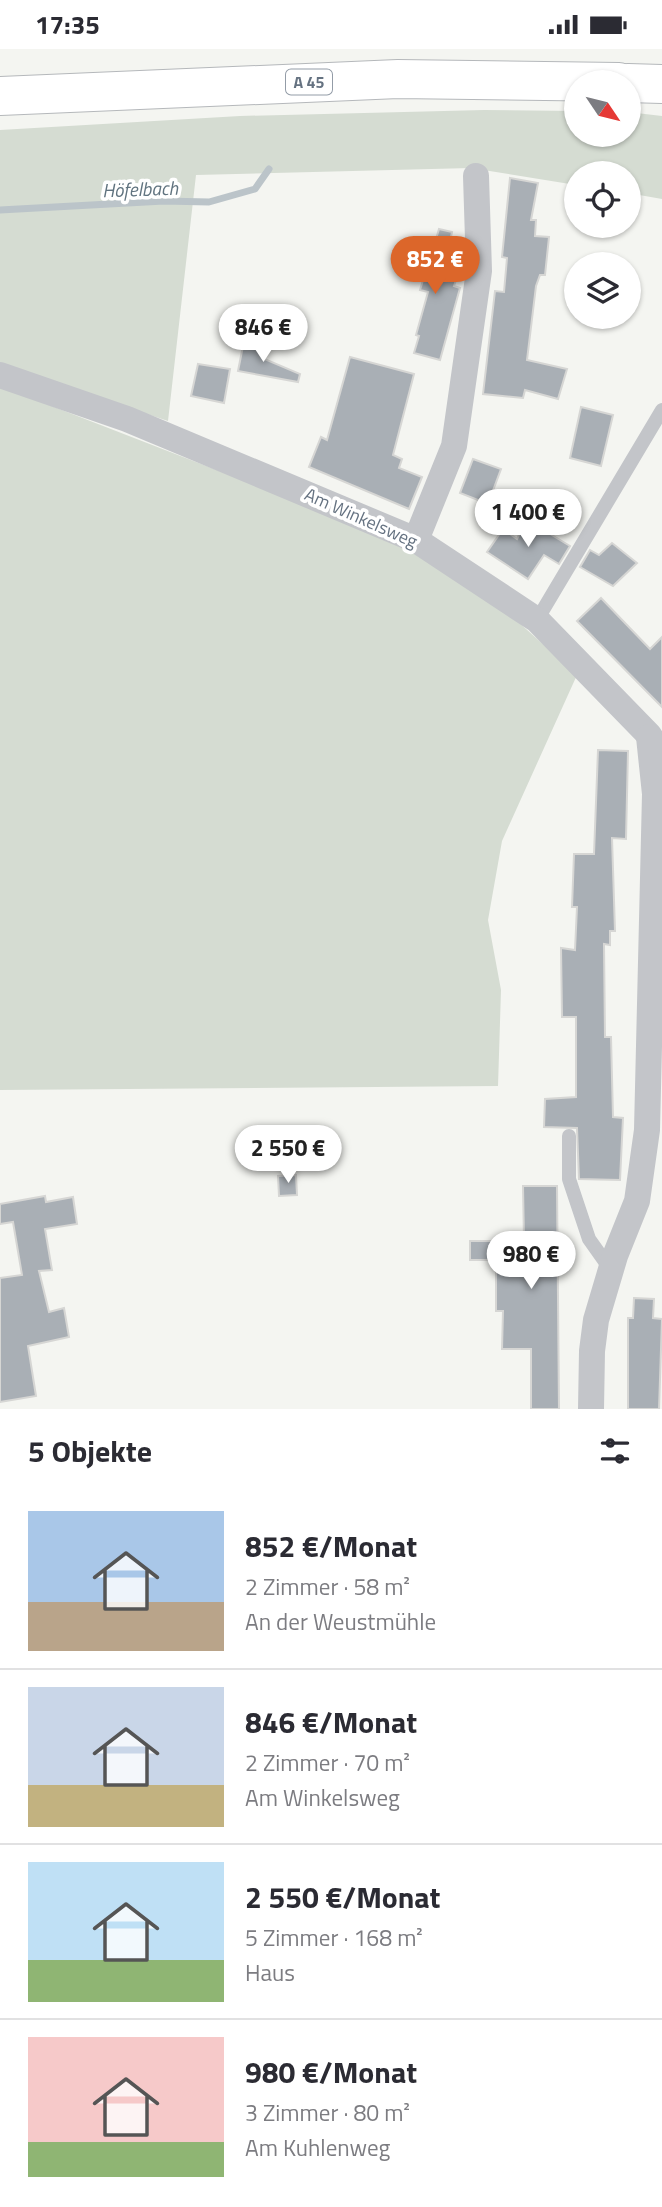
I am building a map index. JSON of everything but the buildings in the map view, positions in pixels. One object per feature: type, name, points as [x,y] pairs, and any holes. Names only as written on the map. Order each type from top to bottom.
[{"type":"highway","name":"A 45","points":[[0,96],[398,79],[564,81]]},
{"type":"highway","points":[[641,83],[662,84]]},
{"type":"street","points":[[416,540],[454,446],[479,271],[476,176]]},
{"type":"street","name":"Am Winkelsweg","points":[[0,375],[127,419],[416,540],[537,621],[655,745]]},
{"type":"street","points":[[591,1409],[592,1352],[596,1320],[611,1270],[637,1201],[647,1130],[655,745]]},
{"type":"lane","points":[[537,621],[662,409]]},
{"type":"lane","points":[[569,1136],[569,1179],[589,1239],[611,1270]]},
{"type":"shaded area","points":[[484,110],[564,111],[564,147],[641,147],[641,114],[662,116],[662,199],[641,195],[641,161],[564,161],[564,183],[471,168],[196,175],[168,421],[0,365],[0,130],[240,116]]},
{"type":"shaded area","points":[[0,386],[395,539],[515,619],[577,675],[502,841],[488,920],[501,990],[498,1086],[0,1090]]},
{"type":"waterway","name":"Höfelbach","points":[[0,210],[164,201],[209,202],[255,189],[269,169]]}]
